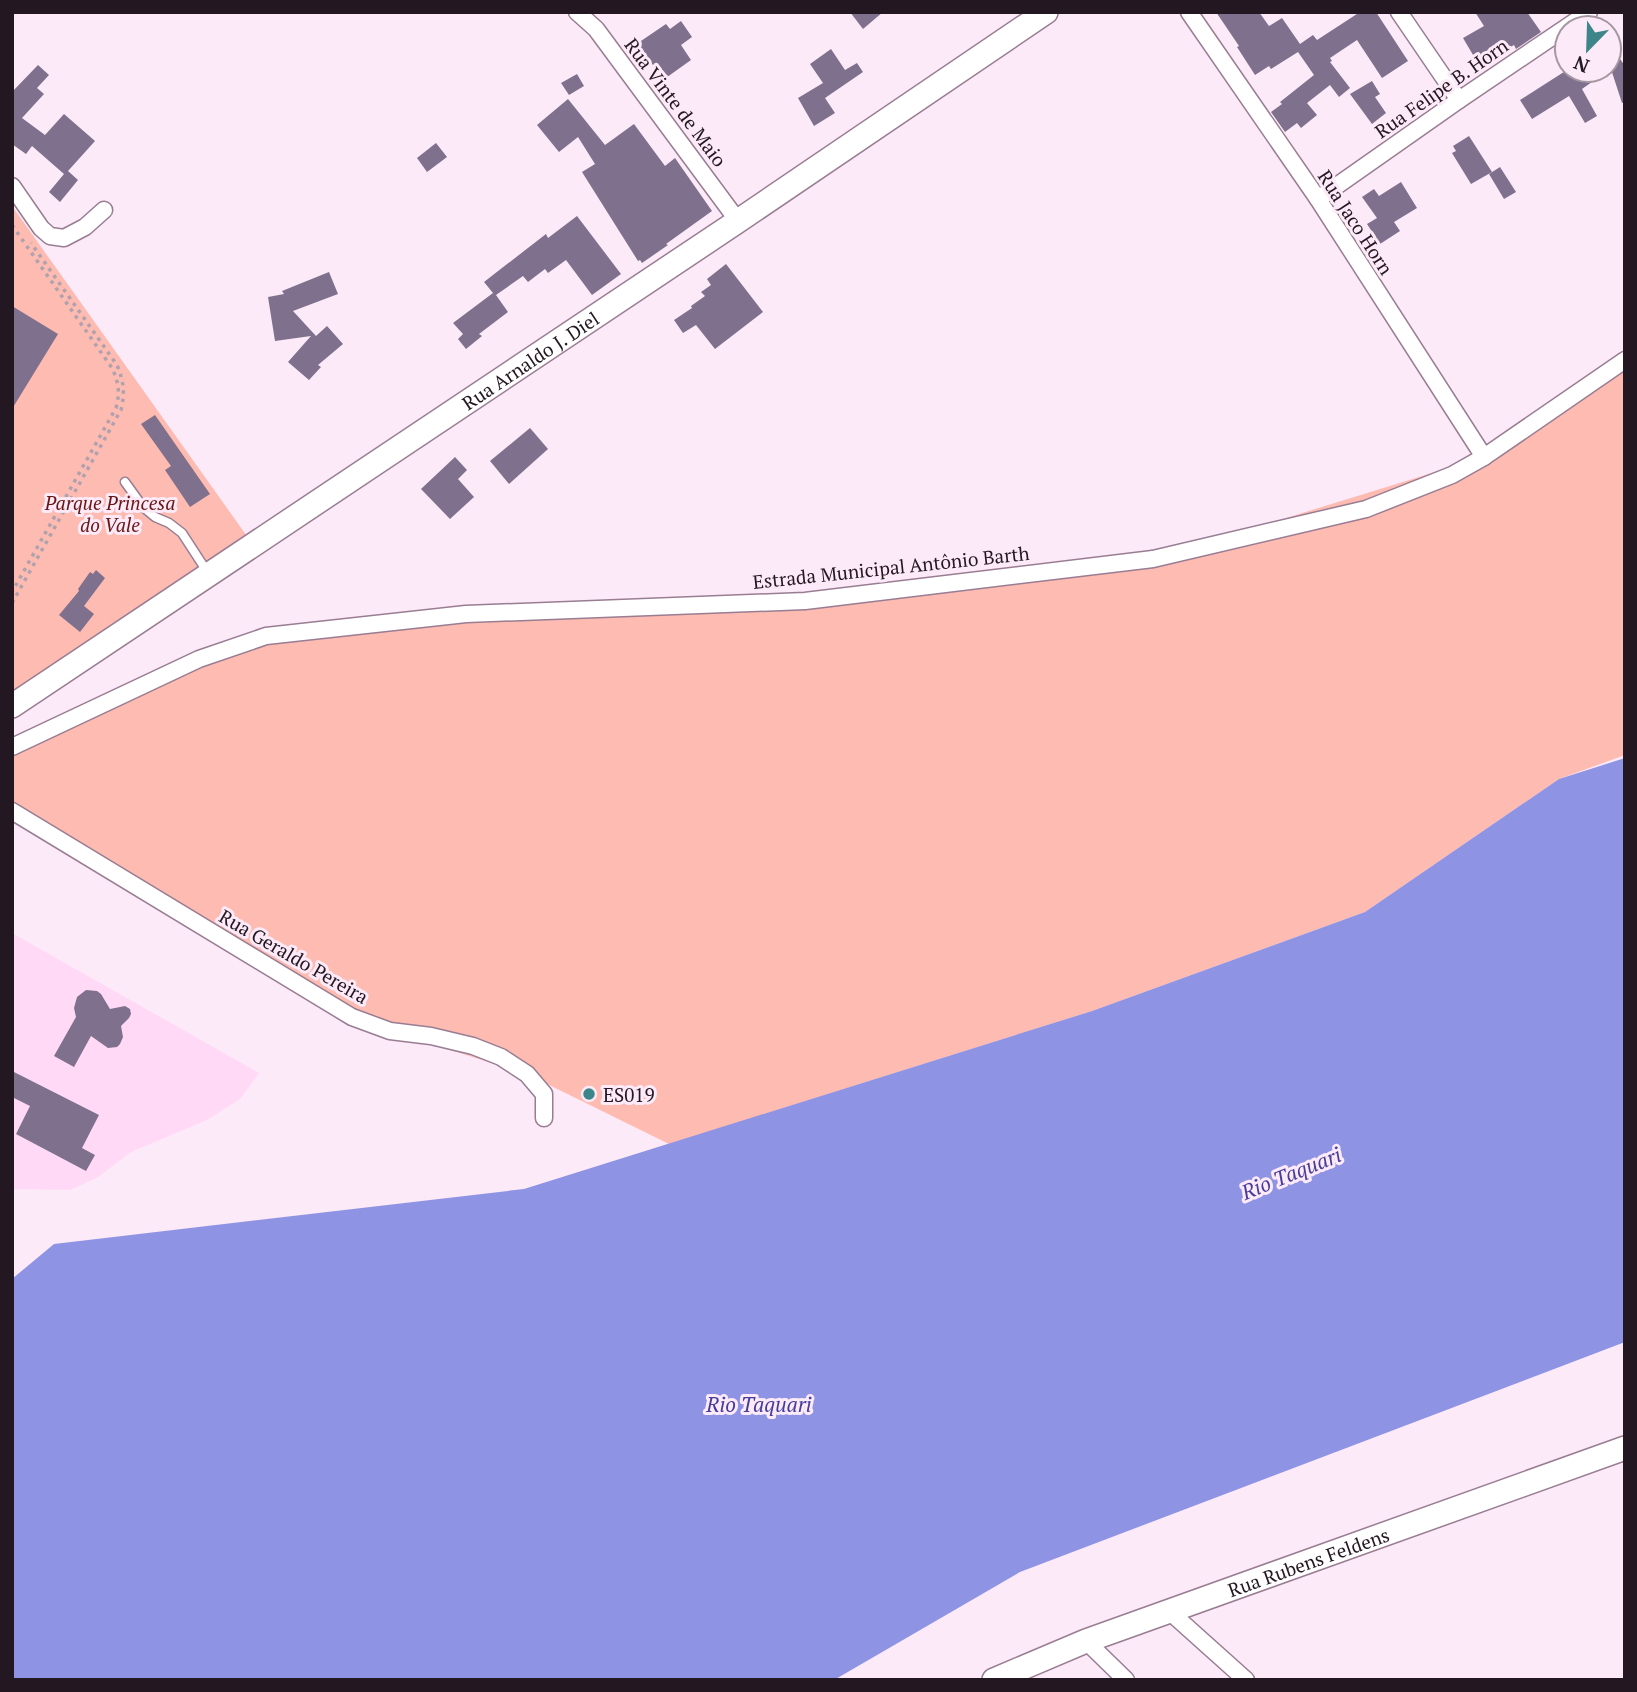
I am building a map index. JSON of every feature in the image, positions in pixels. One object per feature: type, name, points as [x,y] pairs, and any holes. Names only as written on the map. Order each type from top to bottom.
[{"type":"street","name":"Rua Vinte de Maio","points":[[577,12],[596,29],[738,221]]},
{"type":"street","name":"Rua Arnaldo J. Diel","points":[[12,706],[210,576],[1045,12]]},
{"type":"street","name":"Rua Jaco Horn","points":[[1189,12],[1318,199],[1484,457]]},
{"type":"street","points":[[1399,12],[1459,100]]},
{"type":"street","name":"Rua Felipe B. Horn","points":[[1318,199],[1589,12]]},
{"type":"street","points":[[12,186],[41,228],[50,236],[64,238],[85,227],[104,210]]},
{"type":"street","name":"Estrada Municipal Antônio Barth","points":[[12,747],[199,659],[266,636],[466,614],[804,601],[1153,559],[1366,509],[1452,475],[1484,457],[1625,360]]},
{"type":"street","name":"Rua Geraldo Pereira","points":[[12,811],[352,1017],[390,1031],[473,1046],[501,1057],[527,1074],[544,1094],[544,1118]]},
{"type":"street","name":"Rua Rubens Feldens","points":[[1003,1678],[1086,1641],[1625,1448]]},
{"type":"street","points":[[1169,1611],[1246,1680]]},
{"type":"street","points":[[1086,1641],[1126,1680]]},
{"type":"lane","points":[[125,482],[143,507],[182,533],[210,576]]},
{"type":"path","points":[[12,216],[117,365],[124,380],[125,394],[121,410],[12,603]]},
{"type":"path","points":[[12,225],[112,368],[118,381],[119,394],[116,408],[12,592]]},
{"type":"shaded area","points":[[12,933],[259,1073],[240,1099],[207,1120],[131,1152],[98,1177],[70,1190],[12,1189]]},
{"type":"green space","name":"Parque Princesa do Vale","points":[[12,206],[249,539],[12,698]]},
{"type":"green space","points":[[1625,360],[1625,755],[1559,779],[1365,912],[1092,1011],[669,1144],[527,1074],[390,1031],[12,811],[12,749],[266,636],[466,614],[805,601],[1153,559],[1484,457]]},
{"type":"water","name":"Rio Taquari","points":[[1625,758],[1625,1342],[1020,1572],[834,1680],[12,1680],[12,1279],[54,1244],[524,1189],[1092,1011],[1365,912],[1559,779]]},
{"type":"building","points":[[850,12],[883,12],[863,29]]},
{"type":"building","points":[[1216,12],[1259,12],[1269,26],[1282,18],[1300,44],[1313,35],[1317,40],[1360,12],[1376,12],[1408,61],[1382,78],[1357,40],[1330,58],[1330,62],[1350,88],[1339,97],[1330,85],[1307,103],[1317,115],[1301,128],[1297,123],[1285,132],[1271,112],[1314,75],[1298,52],[1271,69],[1269,66],[1255,75]]},
{"type":"building","points":[[1475,12],[1527,12],[1541,32],[1516,49],[1514,45],[1479,65],[1463,38],[1484,26]]},
{"type":"building","points":[[681,21],[692,37],[681,45],[691,60],[663,80],[638,43],[666,24],[670,29]]},
{"type":"building","points":[[831,49],[845,70],[857,63],[863,72],[825,98],[835,113],[814,126],[798,98],[823,83],[810,64]]},
{"type":"building","points":[[1623,63],[1625,102],[1622,103],[1616,84],[1623,84]]},
{"type":"building","points":[[38,65],[49,75],[37,88],[44,94],[22,118],[45,135],[64,114],[95,141],[68,171],[78,180],[60,202],[49,192],[64,174],[32,146],[26,154],[12,144],[12,92]]},
{"type":"building","points":[[577,74],[584,86],[569,95],[561,83]]},
{"type":"building","points":[[1553,79],[1553,84],[1589,84],[1582,89],[1597,116],[1585,123],[1569,96],[1532,119],[1520,100]]},
{"type":"building","points":[[1372,81],[1380,94],[1375,97],[1386,113],[1372,124],[1350,94]]},
{"type":"building","points":[[568,99],[605,145],[634,124],[665,166],[675,158],[712,211],[642,263],[638,261],[582,172],[595,164],[578,137],[559,152],[537,125]]},
{"type":"building","points":[[1469,136],[1492,172],[1471,184],[1452,153],[1456,151],[1453,146]]},
{"type":"building","points":[[436,143],[447,157],[427,172],[417,158]]},
{"type":"building","points":[[1500,167],[1516,192],[1504,199],[1489,174]]},
{"type":"building","points":[[1401,182],[1417,208],[1394,222],[1400,231],[1380,244],[1367,224],[1377,218],[1362,197],[1374,189],[1379,196]]},
{"type":"building","points":[[577,216],[621,274],[592,295],[566,260],[548,273],[545,269],[528,282],[523,276],[496,295],[508,312],[479,334],[482,336],[466,349],[458,339],[463,334],[453,323],[493,293],[484,282],[546,234],[548,238]]},
{"type":"building","points":[[726,264],[763,312],[715,349],[696,325],[683,333],[674,320],[705,296],[701,292],[711,285],[707,279]]},
{"type":"building","points":[[329,272],[338,294],[293,311],[316,336],[327,326],[343,344],[318,365],[321,367],[309,380],[288,362],[311,336],[275,341],[268,297],[284,294],[282,291]]},
{"type":"building","points":[[12,306],[58,334],[12,409]]},
{"type":"building","points":[[155,415],[210,494],[190,507],[165,470],[171,466],[141,424]]},
{"type":"building","points":[[530,428],[548,449],[509,484],[490,461]]},
{"type":"building","points":[[455,457],[467,470],[458,479],[474,497],[450,519],[421,489]]},
{"type":"building","points":[[96,570],[105,578],[84,606],[94,614],[80,632],[59,615],[79,591],[90,572],[93,574]]},
{"type":"building","points":[[86,990],[101,994],[110,1009],[125,1006],[130,1009],[131,1014],[121,1026],[123,1037],[117,1047],[108,1048],[91,1036],[74,1067],[54,1056],[76,1017],[74,1008],[77,997]]},
{"type":"building","points":[[12,1071],[99,1115],[82,1148],[95,1155],[86,1171],[16,1134],[30,1106],[12,1097]]},
{"type":"place","name":"ES019","points":[[589,1094]]}]
